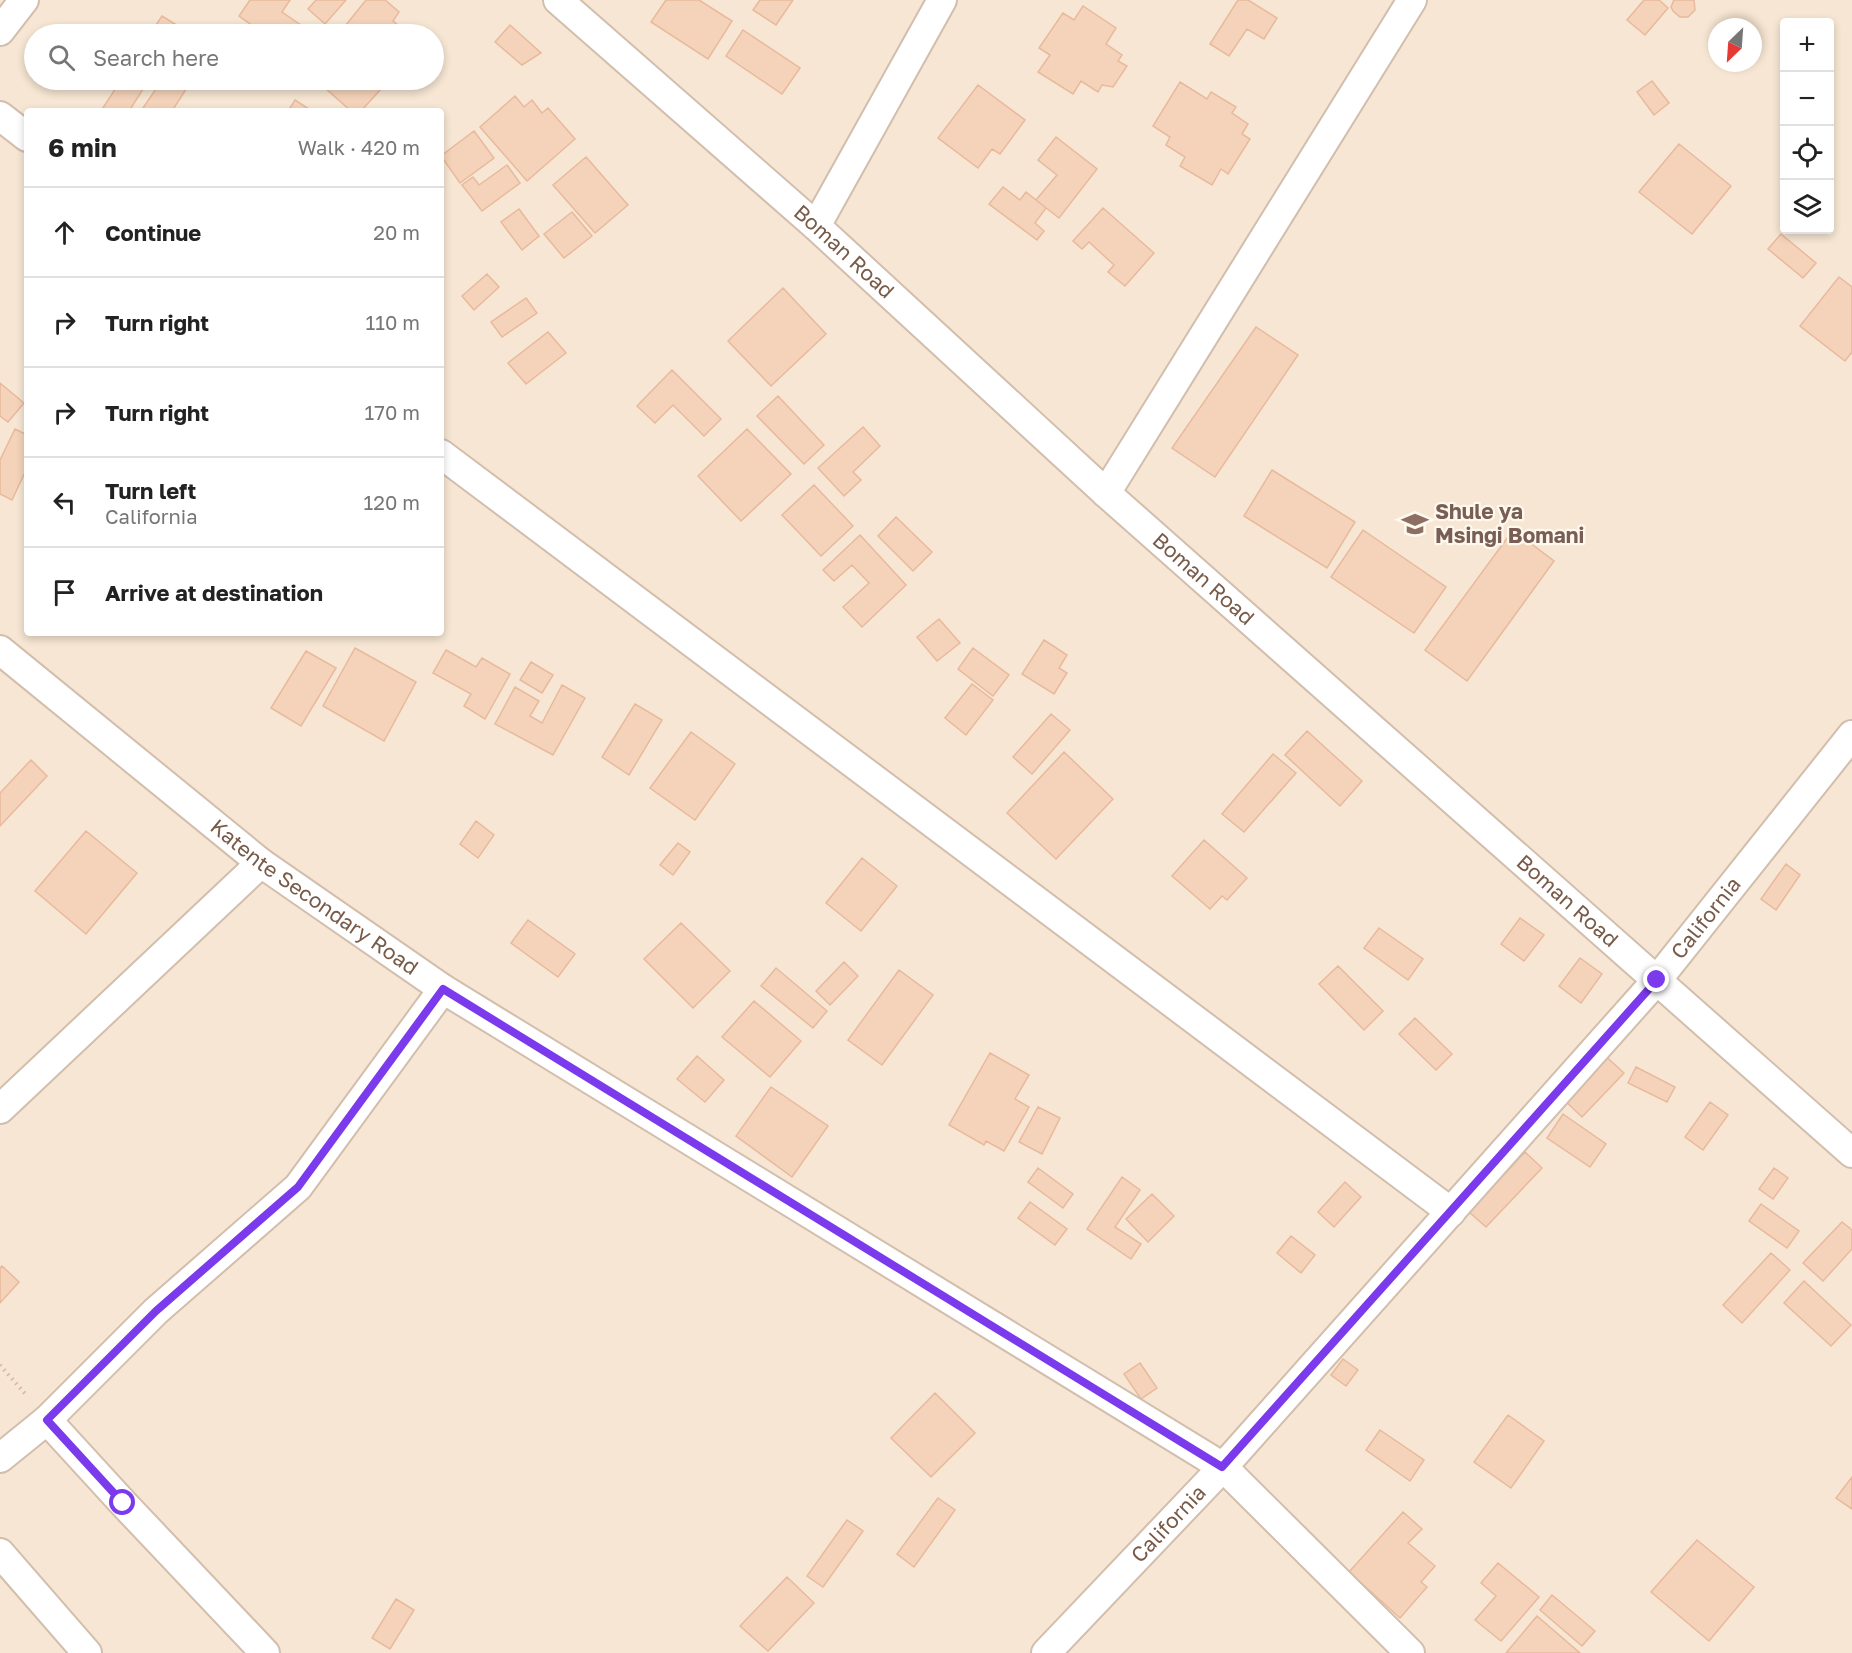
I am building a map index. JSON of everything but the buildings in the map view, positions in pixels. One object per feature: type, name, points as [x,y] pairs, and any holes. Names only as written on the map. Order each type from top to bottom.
[{"type":"street","points":[[0,31],[24,0]]},
{"type":"street","name":"Boman Road","points":[[558,0],[816,226],[1106,493],[1852,1153]]},
{"type":"street","points":[[816,226],[942,0]]},
{"type":"street","points":[[1106,493],[1412,0]]},
{"type":"street","points":[[0,116],[24,135]]},
{"type":"street","points":[[444,456],[1451,1212]]},
{"type":"street","name":"Katente Secondary Road","points":[[0,650],[261,863],[443,989],[1222,1467],[1410,1653]]},
{"type":"street","name":"California","points":[[1046,1653],[1222,1467],[1657,980],[1852,735]]},
{"type":"street","points":[[0,1109],[261,863]]},
{"type":"street","points":[[0,1458],[47,1420],[156,1311],[298,1187],[443,989]]},
{"type":"street","points":[[47,1420],[265,1653]]},
{"type":"street","points":[[0,1553],[87,1653]]},
{"type":"path","points":[[0,1365],[47,1420]]},
{"type":"shaded area","points":[[0,0],[1852,0],[1852,1653],[0,1653]]},
{"type":"place","name":"Shule ya Msingi Bomani","points":[[1415,524]]},
{"type":"route","points":[[123,1503],[47,1420],[156,1311],[298,1187],[443,989],[1222,1467],[1657,980]]}]
